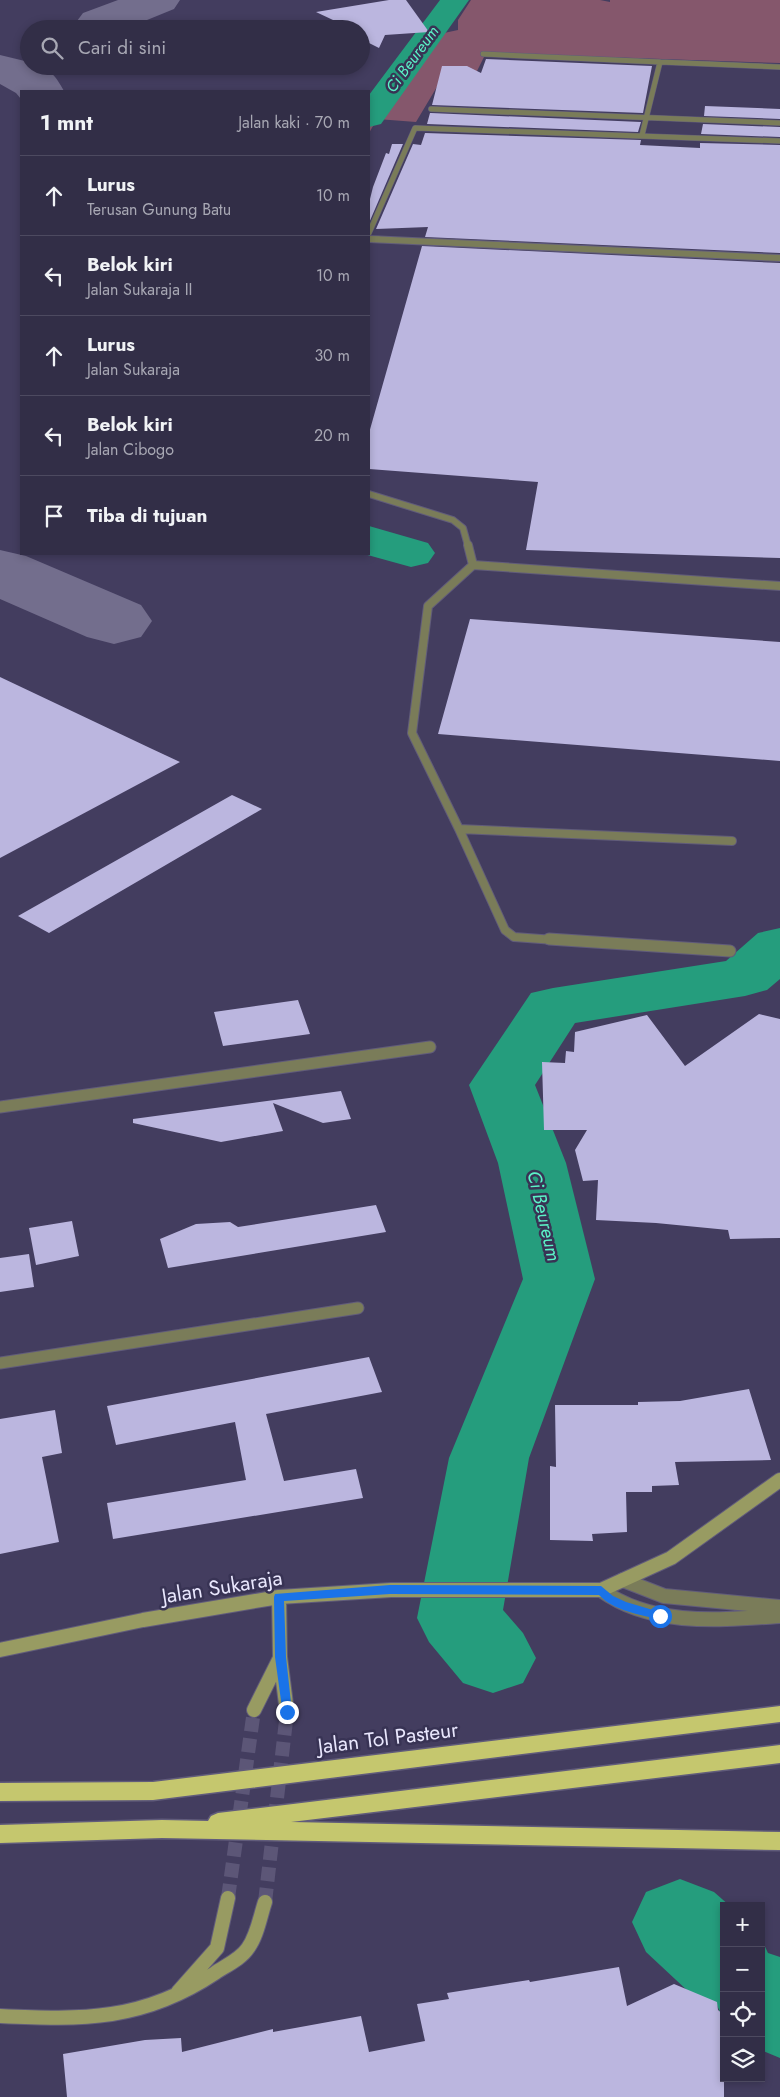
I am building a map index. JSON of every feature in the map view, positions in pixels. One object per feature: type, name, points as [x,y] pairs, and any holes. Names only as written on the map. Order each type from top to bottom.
[{"type":"highway","name":"Jalan Tol Pasteur","points":[[0,1792],[153,1791],[780,1714]]},
{"type":"highway","points":[[162,1829],[780,1754]]},
{"type":"highway","points":[[0,1834],[162,1829],[780,1841]]},
{"type":"main road","points":[[601,1590],[671,1558],[780,1480]]},
{"type":"main road","name":"Jalan Sukaraja","points":[[0,1650],[143,1620],[279,1597],[390,1590],[513,1592],[601,1590]]},
{"type":"main road","points":[[279,1597],[280,1657],[287,1712]]},
{"type":"main road","points":[[254,1710],[280,1657]]},
{"type":"main road","points":[[172,1999],[217,1948],[228,1898]]},
{"type":"main road","points":[[0,2016],[68,2019],[134,2012],[172,1999],[207,1979],[248,1948],[265,1902]]},
{"type":"street","points":[[483,54],[780,68]]},
{"type":"street","points":[[642,135],[660,62]]},
{"type":"street","points":[[431,109],[780,123]]},
{"type":"street","points":[[370,231],[415,128],[780,141]]},
{"type":"street","points":[[370,239],[780,258]]},
{"type":"street","points":[[370,494],[453,520],[463,528],[473,565]]},
{"type":"street","points":[[730,951],[514,938],[505,930],[459,829],[412,733],[428,606],[473,565],[780,586]]},
{"type":"street","points":[[459,829],[732,840]]},
{"type":"street","points":[[0,1107],[430,1047]]},
{"type":"street","points":[[0,1363],[358,1308]]},
{"type":"street","points":[[623,1580],[664,1596],[780,1607]]},
{"type":"street","points":[[601,1590],[609,1599],[624,1606],[660,1616],[744,1618],[780,1616]]},
{"type":"shaded area","points":[[471,0],[600,0],[610,2],[610,0],[780,0],[780,63],[486,53],[474,77],[444,75],[416,122],[377,119],[370,131],[371,115],[374,106],[383,91],[402,71],[402,59],[444,33],[458,30],[458,20]]},
{"type":"building","points":[[389,0],[406,0],[429,32],[385,35],[379,48],[370,44],[370,20],[333,20],[316,12]]},
{"type":"building","points":[[486,59],[652,66],[643,113],[432,105],[442,66],[467,66],[481,73]]},
{"type":"building","points":[[705,106],[780,109],[780,119],[704,116]]},
{"type":"building","points":[[430,113],[641,122],[638,132],[427,124]]},
{"type":"building","points":[[703,124],[780,127],[780,137],[701,134]]},
{"type":"building","points":[[425,133],[641,140],[640,145],[700,148],[700,143],[780,145],[780,253],[425,237],[428,227],[376,229],[413,144],[421,145]]},
{"type":"building","points":[[392,144],[403,144],[370,221],[370,199],[373,187],[386,153],[389,154]]},
{"type":"building","points":[[422,246],[780,263],[780,558],[526,550],[538,482],[370,469],[370,429]]},
{"type":"building","points":[[470,619],[780,642],[780,761],[438,734]]},
{"type":"building","points":[[0,677],[150,748],[180,762],[0,858]]},
{"type":"building","points":[[232,795],[262,809],[49,933],[18,916]]},
{"type":"building","points":[[298,1000],[310,1034],[223,1046],[214,1012]]},
{"type":"building","points":[[759,1014],[780,1019],[780,1238],[730,1239],[728,1230],[656,1223],[596,1220],[598,1180],[583,1181],[575,1150],[587,1130],[544,1130],[542,1062],[565,1063],[566,1051],[574,1052],[575,1032],[647,1015],[685,1066]]},
{"type":"building","points":[[341,1091],[351,1119],[323,1123],[273,1103],[283,1131],[221,1142],[133,1123],[133,1119]]},
{"type":"building","points":[[376,1205],[386,1232],[168,1268],[160,1239],[196,1224],[230,1222],[238,1227]]},
{"type":"building","points":[[72,1221],[79,1256],[36,1265],[29,1228]]},
{"type":"building","points":[[29,1254],[34,1287],[0,1292],[0,1258]]},
{"type":"building","points":[[369,1357],[382,1392],[266,1414],[284,1481],[356,1469],[363,1498],[113,1539],[107,1503],[246,1480],[235,1422],[116,1445],[107,1406]]},
{"type":"building","points":[[749,1389],[771,1460],[675,1462],[679,1485],[652,1486],[652,1492],[626,1492],[627,1532],[592,1534],[593,1541],[550,1540],[550,1466],[556,1467],[555,1405],[638,1405],[638,1402],[680,1401]]},
{"type":"building","points":[[55,1410],[62,1453],[42,1457],[59,1542],[0,1554],[0,1419]]},
{"type":"building","points":[[619,1967],[627,2006],[674,1984],[717,2002],[720,2012],[720,2082],[724,2082],[724,2097],[67,2097],[63,2054],[145,2040],[181,2038],[182,2052],[273,2029],[273,2032],[361,2016],[369,2052],[425,2041],[417,2004],[449,1999],[447,1993],[529,1980],[530,1982]]},
{"type":"waterway","name":"Ci Beureum","points":[[370,116],[455,0]]},
{"type":"waterway","name":"Ci Beureum","points":[[370,540],[411,553]]},
{"type":"waterway","name":"Ci Beureum","points":[[493,1658],[459,1618],[489,1458],[559,1279],[532,1163],[502,1085],[553,1007],[745,977],[780,946]]},
{"type":"waterway","name":"Ci Beureum","points":[[680,1922],[720,1958]]},
{"type":"waterway","name":"Ci Beureum","points":[[765,1999],[780,2012]]},
{"type":"taxiway","points":[[107,20],[158,0]]},
{"type":"taxiway","points":[[0,69],[29,79],[39,90]]},
{"type":"taxiway","points":[[0,572],[114,621]]},
{"type":"tunnel","points":[[228,1898],[254,1710]]},
{"type":"tunnel","points":[[265,1902],[287,1712]]},
{"type":"route","points":[[287,1712],[280,1657],[279,1597],[390,1590],[513,1592],[601,1590],[609,1599],[624,1606],[660,1616]]}]
